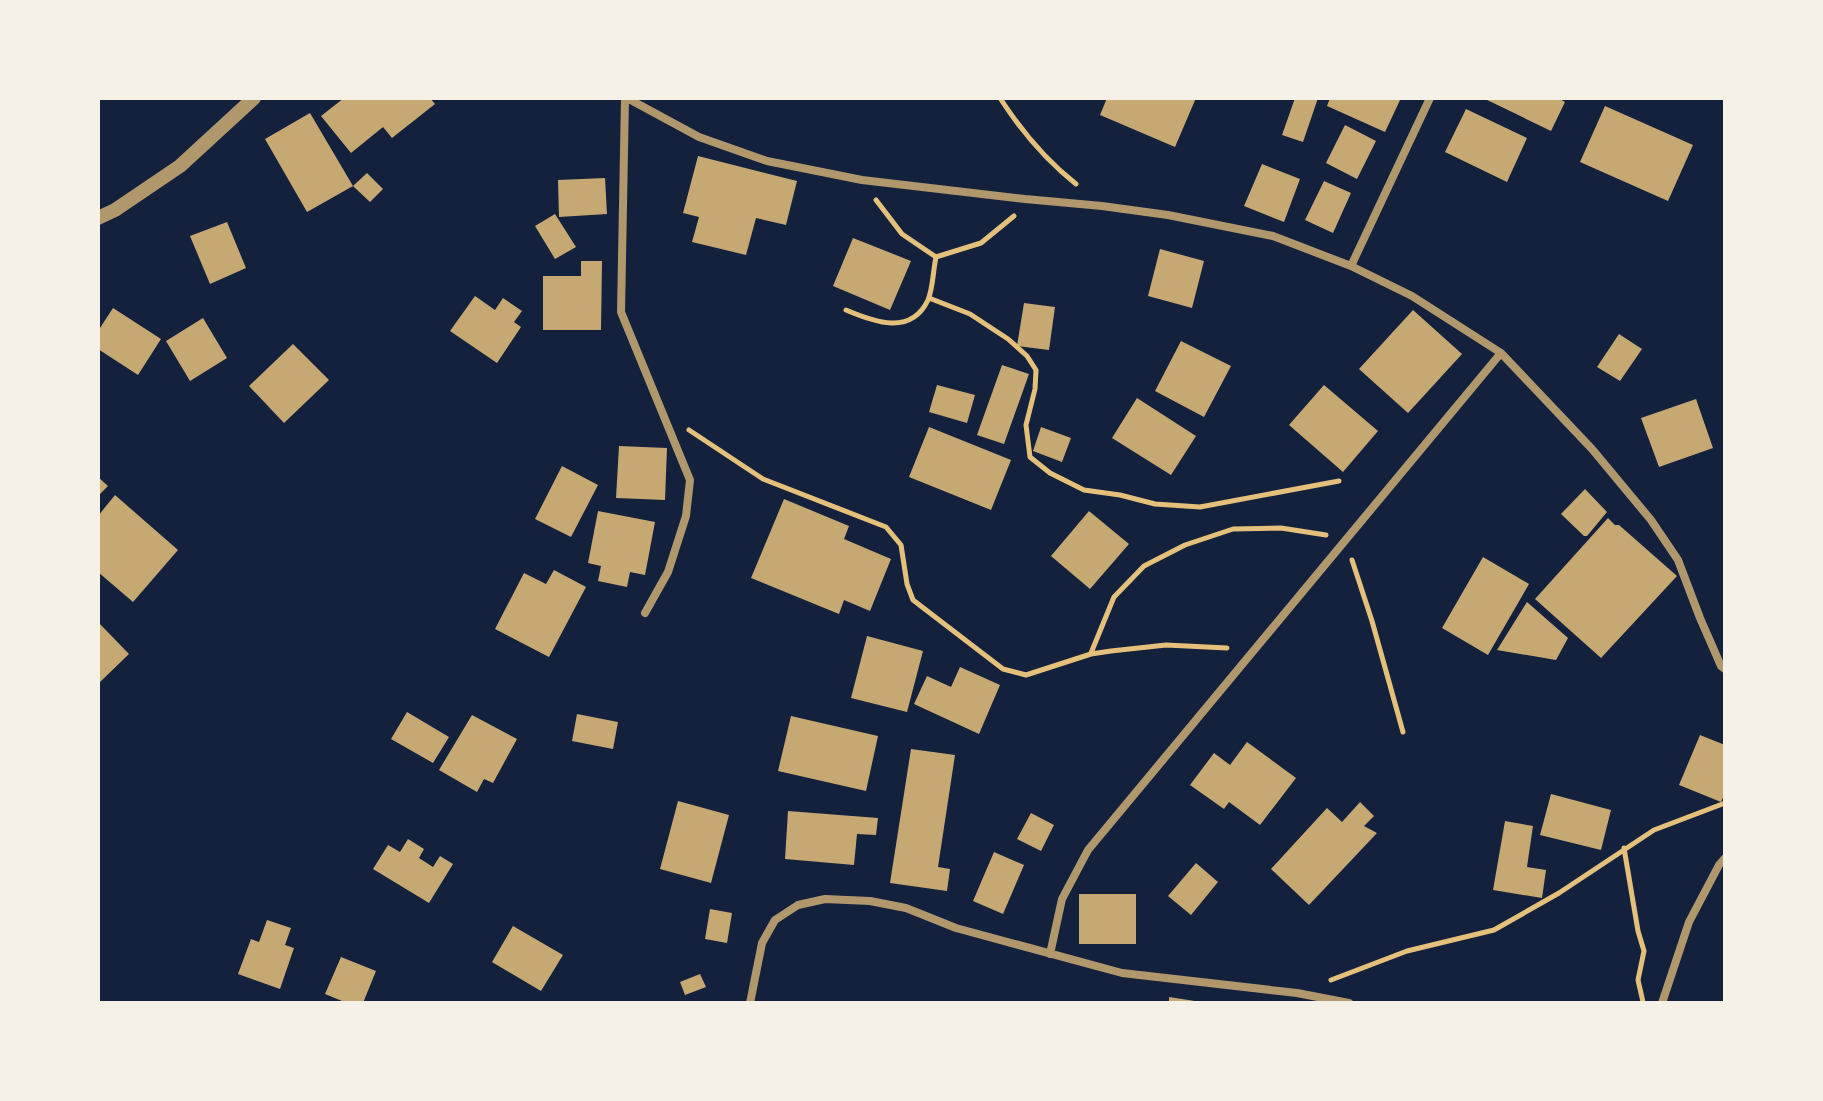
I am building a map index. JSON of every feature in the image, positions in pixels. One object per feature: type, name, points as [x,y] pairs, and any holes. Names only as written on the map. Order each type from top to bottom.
[{"type":"street","points":[[98,218],[180,166],[254,98]]},
{"type":"street","points":[[645,613],[668,572],[686,516],[690,480],[621,312],[626,98],[699,137],[767,161],[862,180],[1168,215],[1273,236],[1351,266],[1412,296],[1501,353],[1592,449],[1651,520],[1678,560],[1700,618],[1725,669]]},
{"type":"street","points":[[1351,266],[1430,98]]},
{"type":"street","points":[[1050,954],[1062,899],[1088,850],[1501,353]]},
{"type":"street","points":[[1662,1003],[1689,922],[1725,858]]},
{"type":"street","points":[[750,1003],[762,943],[775,920],[798,905],[825,899],[870,901],[906,908],[956,928],[1122,973],[1297,993],[1349,1003]]},
{"type":"path","points":[[1000,98],[1062,173],[1102,206]]},
{"type":"path","points":[[862,180],[902,234],[936,257]]},
{"type":"path","points":[[936,257],[981,243],[1020,212],[1025,199]]},
{"type":"path","points":[[846,310],[869,320],[902,324],[919,316],[929,298],[936,257]]},
{"type":"path","points":[[929,298],[970,314],[1008,339],[1027,356],[1036,370],[1035,389],[1026,425],[1030,457],[1050,473],[1084,490],[1155,504],[1200,507],[1339,481]]},
{"type":"path","points":[[664,415],[763,479],[886,527],[901,545],[907,584],[913,600],[1003,669],[1026,675],[1091,654],[1166,645],[1227,648]]},
{"type":"path","points":[[1091,654],[1114,597],[1144,566],[1185,545],[1233,529],[1281,528],[1345,538],[1403,732]]},
{"type":"path","points":[[1297,993],[1407,951],[1494,930],[1559,893],[1654,830],[1725,803]]},
{"type":"path","points":[[1624,848],[1644,951],[1638,980],[1643,1003]]},
{"type":"building","points":[[344,98],[430,98],[435,104],[392,138],[383,127],[351,153],[321,116]]},
{"type":"building","points":[[1107,98],[1196,98],[1175,147],[1100,115]]},
{"type":"building","points":[[1295,98],[1318,98],[1303,142],[1282,135]]},
{"type":"building","points":[[1330,98],[1401,98],[1385,132],[1327,106]]},
{"type":"building","points":[[1483,98],[1558,98],[1565,102],[1551,131]]},
{"type":"building","points":[[1605,106],[1693,145],[1668,201],[1580,162]]},
{"type":"building","points":[[1466,109],[1527,138],[1507,182],[1445,152]]},
{"type":"building","points":[[310,113],[353,186],[307,212],[265,139]]},
{"type":"building","points":[[1345,125],[1376,141],[1357,179],[1326,163]]},
{"type":"building","points":[[698,156],[797,181],[786,225],[756,218],[746,255],[692,242],[699,217],[683,213]]},
{"type":"building","points":[[1262,164],[1300,179],[1284,222],[1244,206]]},
{"type":"building","points":[[367,173],[383,189],[370,202],[353,186]]},
{"type":"building","points":[[605,178],[607,214],[559,217],[558,180]]},
{"type":"building","points":[[1324,181],[1351,193],[1333,233],[1305,220]]},
{"type":"building","points":[[555,214],[576,247],[555,259],[535,226]]},
{"type":"building","points":[[227,222],[246,268],[210,284],[190,236]]},
{"type":"building","points":[[853,238],[911,261],[890,310],[833,286]]},
{"type":"building","points":[[1160,249],[1204,261],[1192,308],[1148,296]]},
{"type":"building","points":[[581,261],[602,261],[601,330],[543,330],[543,276],[581,276]]},
{"type":"building","points":[[475,296],[495,310],[503,298],[522,311],[514,322],[521,327],[497,363],[450,331]]},
{"type":"building","points":[[1024,303],[1055,307],[1049,350],[1017,346]]},
{"type":"building","points":[[113,308],[161,339],[138,375],[98,349],[98,331]]},
{"type":"building","points":[[1413,310],[1462,354],[1408,413],[1359,369]]},
{"type":"building","points":[[203,318],[227,358],[190,381],[166,341]]},
{"type":"building","points":[[1619,334],[1642,349],[1620,381],[1597,367]]},
{"type":"building","points":[[1181,341],[1231,366],[1204,417],[1155,391]]},
{"type":"building","points":[[293,344],[329,380],[284,423],[249,386]]},
{"type":"building","points":[[1002,365],[1029,374],[1004,444],[977,435]]},
{"type":"building","points":[[937,385],[975,395],[967,423],[929,412]]},
{"type":"building","points":[[1324,385],[1378,431],[1343,472],[1289,425]]},
{"type":"building","points":[[1137,398],[1196,436],[1171,475],[1112,438]]},
{"type":"building","points":[[1696,399],[1713,448],[1659,467],[1641,418]]},
{"type":"building","points":[[929,427],[1011,460],[991,510],[909,477]]},
{"type":"building","points":[[1041,427],[1071,438],[1062,462],[1033,451]]},
{"type":"building","points":[[619,446],[667,448],[665,500],[616,498]]},
{"type":"building","points":[[562,466],[598,485],[571,537],[535,519]]},
{"type":"building","points":[[98,477],[108,486],[98,496]]},
{"type":"building","points":[[1585,489],[1607,512],[1587,536],[1561,514]]},
{"type":"building","points":[[115,495],[178,550],[133,602],[98,572],[98,516]]},
{"type":"building","points":[[784,499],[849,526],[844,539],[891,559],[870,611],[844,600],[839,614],[751,578]]},
{"type":"building","points":[[598,511],[655,522],[645,575],[630,572],[627,587],[598,581],[601,566],[588,563]]},
{"type":"building","points":[[1089,511],[1129,544],[1090,589],[1051,556]]},
{"type":"building","points":[[1608,518],[1677,576],[1601,658],[1535,599]]},
{"type":"building","points":[[1483,557],[1529,584],[1488,655],[1442,628]]},
{"type":"building","points":[[554,570],[586,587],[549,657],[495,629],[524,573],[546,584]]},
{"type":"building","points":[[1527,602],[1568,638],[1556,660],[1497,650]]},
{"type":"building","points":[[98,622],[129,654],[98,684]]},
{"type":"building","points":[[867,636],[923,651],[907,712],[851,698]]},
{"type":"building","points":[[960,667],[1000,685],[979,734],[914,704],[927,676],[951,687]]},
{"type":"building","points":[[407,712],[449,737],[433,763],[391,739]]},
{"type":"building","points":[[577,714],[618,722],[613,749],[572,741]]},
{"type":"building","points":[[472,715],[517,739],[493,783],[484,779],[477,792],[439,770]]},
{"type":"building","points":[[791,716],[878,736],[866,791],[778,771]]},
{"type":"building","points":[[1700,735],[1725,745],[1725,793],[1721,802],[1679,785]]},
{"type":"building","points":[[1247,742],[1296,778],[1260,825],[1229,802],[1224,809],[1190,785],[1214,753],[1230,765]]},
{"type":"building","points":[[911,749],[955,755],[938,867],[950,869],[947,891],[890,883]]},
{"type":"building","points":[[1551,794],[1611,810],[1601,850],[1540,835]]},
{"type":"building","points":[[678,801],[729,815],[711,883],[660,869]]},
{"type":"building","points":[[1360,802],[1374,816],[1364,826],[1377,833],[1309,905],[1271,869],[1327,808],[1342,822]]},
{"type":"building","points":[[788,811],[878,818],[876,835],[857,834],[854,865],[785,859]]},
{"type":"building","points":[[1031,813],[1054,825],[1041,851],[1017,839]]},
{"type":"building","points":[[1505,821],[1533,826],[1527,867],[1546,870],[1542,898],[1493,890]]},
{"type":"building","points":[[408,839],[424,849],[419,858],[433,867],[440,856],[453,864],[429,903],[373,869],[388,845],[400,852]]},
{"type":"building","points":[[994,852],[1024,865],[1003,914],[973,901]]},
{"type":"building","points":[[1196,863],[1218,882],[1191,915],[1168,896]]},
{"type":"building","points":[[1079,894],[1136,894],[1136,944],[1079,944]]},
{"type":"building","points":[[710,909],[732,913],[727,943],[705,939]]},
{"type":"building","points":[[267,920],[291,928],[285,945],[294,948],[280,989],[238,974],[251,939],[259,942]]},
{"type":"building","points":[[513,926],[563,955],[541,991],[492,962]]},
{"type":"building","points":[[341,957],[376,971],[363,1003],[347,1003],[325,994]]},
{"type":"building","points":[[700,974],[706,987],[685,995],[680,982]]},
{"type":"building","points":[[1169,997],[1195,1001],[1169,1003]]}]
